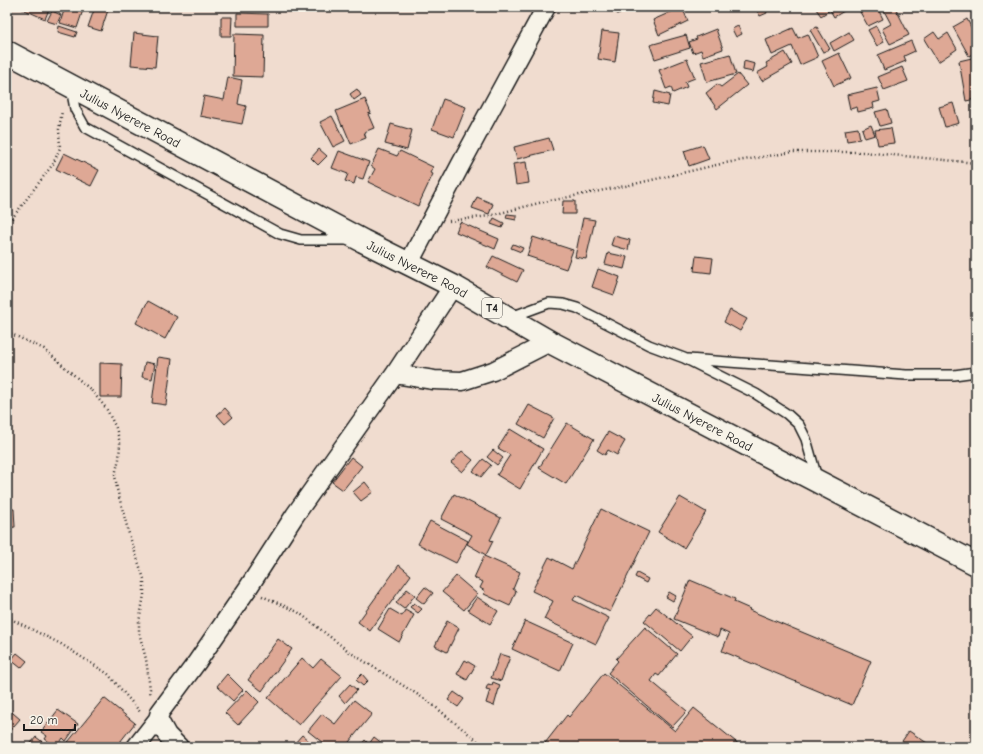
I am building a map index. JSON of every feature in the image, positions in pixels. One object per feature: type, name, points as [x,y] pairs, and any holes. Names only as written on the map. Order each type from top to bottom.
[{"type":"highway","name":"Julius Nyerere Road","points":[[7,52],[71,89],[363,241],[409,263],[510,318],[550,342],[976,564]]},
{"type":"street","points":[[409,263],[546,7]]},
{"type":"street","points":[[136,747],[152,721],[197,662],[248,588],[295,515],[395,374],[452,286]]},
{"type":"street","points":[[395,374],[434,380],[462,381],[493,371],[550,342]]},
{"type":"street","points":[[152,721],[179,747]]},
{"type":"lane","points":[[71,89],[75,109],[85,127],[280,234],[301,240],[363,241]]},
{"type":"lane","points":[[510,318],[549,303],[563,304],[577,308],[649,345],[684,358],[756,394],[787,414],[799,425],[806,439],[818,481]]},
{"type":"lane","points":[[684,358],[906,375],[954,375],[976,372]]},
{"type":"path","points":[[7,225],[53,164],[60,148],[59,129],[63,106],[71,89]]},
{"type":"path","points":[[431,222],[489,216],[539,202],[630,185],[725,163],[792,152],[862,152],[976,162]]},
{"type":"path","points":[[7,333],[44,349],[90,389],[106,408],[116,428],[120,443],[119,459],[115,475],[117,489],[129,534],[144,579],[144,595],[140,609],[139,628],[146,659],[152,721]]},
{"type":"path","points":[[248,588],[298,612],[351,653],[428,701],[485,747]]},
{"type":"path","points":[[7,617],[61,644],[108,674],[152,721]]},
{"type":"building","points":[[18,7],[50,7],[45,19]]},
{"type":"building","points":[[65,7],[84,7],[77,28],[60,23]]},
{"type":"building","points":[[95,7],[109,7],[101,31],[88,27]]},
{"type":"building","points":[[615,7],[625,7],[626,11],[617,14]]},
{"type":"building","points":[[682,7],[688,21],[659,35],[653,20]]},
{"type":"building","points":[[755,7],[765,7],[767,13],[760,16]]},
{"type":"building","points":[[819,7],[849,8],[834,17],[830,10],[821,16],[816,9]]},
{"type":"building","points":[[871,7],[877,7],[883,19],[868,26],[860,12]]},
{"type":"building","points":[[882,7],[895,7],[909,35],[890,44],[882,29],[891,24]]},
{"type":"building","points":[[52,11],[61,15],[57,24],[47,21]]},
{"type":"building","points":[[237,13],[268,14],[268,26],[237,26]]},
{"type":"building","points":[[221,17],[232,17],[231,36],[221,36]]},
{"type":"building","points":[[967,19],[972,29],[976,27],[976,52],[969,56],[953,27]]},
{"type":"building","points":[[59,26],[77,32],[75,37],[58,32]]},
{"type":"building","points":[[738,26],[742,34],[736,37],[732,29]]},
{"type":"building","points":[[876,26],[884,42],[877,46],[868,30]]},
{"type":"building","points":[[817,27],[830,49],[823,52],[810,30]]},
{"type":"building","points":[[793,28],[798,38],[808,34],[818,57],[800,65],[792,46],[772,55],[766,40]]},
{"type":"building","points":[[716,29],[723,49],[703,56],[701,50],[693,53],[689,42],[697,39],[696,37]]},
{"type":"building","points":[[602,31],[619,33],[615,62],[598,59]]},
{"type":"building","points":[[849,32],[854,40],[834,51],[830,43]]},
{"type":"building","points":[[934,32],[939,39],[948,33],[957,49],[938,62],[924,39]]},
{"type":"building","points":[[134,33],[158,36],[155,67],[131,65]]},
{"type":"building","points":[[234,34],[264,35],[263,77],[233,76]]},
{"type":"building","points":[[686,35],[690,48],[655,59],[650,45]]},
{"type":"building","points":[[911,41],[915,51],[904,56],[906,61],[884,70],[878,55]]},
{"type":"building","points":[[785,52],[792,64],[762,81],[757,73],[768,67],[766,63]]},
{"type":"building","points":[[839,53],[851,78],[834,86],[822,61]]},
{"type":"building","points":[[730,54],[736,74],[707,82],[701,62]]},
{"type":"building","points":[[976,57],[976,99],[966,101],[959,61]]},
{"type":"building","points":[[687,59],[695,78],[685,82],[687,87],[673,93],[671,87],[666,89],[659,70]]},
{"type":"building","points":[[744,61],[755,64],[753,72],[743,70]]},
{"type":"building","points":[[902,67],[908,81],[884,90],[878,77]]},
{"type":"building","points":[[738,74],[747,85],[717,109],[706,93],[717,84],[721,87]]},
{"type":"building","points":[[228,77],[242,80],[238,104],[246,106],[242,124],[200,116],[204,96],[224,100]]},
{"type":"building","points":[[877,88],[880,101],[873,103],[874,108],[858,112],[857,107],[850,109],[847,95]]},
{"type":"building","points":[[357,89],[361,95],[354,100],[350,94]]},
{"type":"building","points":[[655,91],[670,95],[668,106],[653,103]]},
{"type":"building","points":[[365,99],[371,113],[368,114],[374,128],[364,132],[366,138],[351,144],[336,111]]},
{"type":"building","points":[[443,99],[466,107],[454,137],[432,129]]},
{"type":"building","points":[[953,103],[959,123],[945,127],[939,107]]},
{"type":"building","points":[[887,109],[891,123],[880,126],[875,112]]},
{"type":"building","points":[[332,116],[345,141],[333,147],[320,122]]},
{"type":"building","points":[[391,124],[412,130],[407,150],[385,144]]},
{"type":"building","points":[[871,125],[875,135],[865,138],[862,129]]},
{"type":"building","points":[[858,128],[860,139],[847,141],[845,130]]},
{"type":"building","points":[[891,128],[894,143],[878,145],[875,130]]},
{"type":"building","points":[[549,138],[553,150],[517,159],[514,147]]},
{"type":"building","points":[[703,145],[709,159],[689,166],[684,151]]},
{"type":"building","points":[[319,149],[327,156],[318,165],[311,158]]},
{"type":"building","points":[[379,149],[397,156],[400,151],[433,167],[430,173],[433,174],[418,206],[368,182],[375,169],[371,166]]},
{"type":"building","points":[[339,151],[369,162],[363,179],[356,177],[354,184],[345,181],[348,174],[332,168]]},
{"type":"building","points":[[64,153],[99,170],[91,186],[56,169]]},
{"type":"building","points":[[526,162],[529,183],[516,185],[513,164]]},
{"type":"building","points":[[477,197],[493,204],[489,214],[472,208]]},
{"type":"building","points":[[563,201],[575,201],[575,214],[562,214]]},
{"type":"building","points":[[507,214],[516,215],[516,220],[506,218]]},
{"type":"building","points":[[494,218],[504,223],[502,228],[491,224]]},
{"type":"building","points":[[583,218],[595,220],[586,259],[575,257]]},
{"type":"building","points":[[460,222],[499,239],[495,249],[456,232]]},
{"type":"building","points":[[614,236],[630,240],[628,250],[611,245]]},
{"type":"building","points":[[533,237],[573,250],[566,269],[527,256]]},
{"type":"building","points":[[513,244],[523,248],[521,252],[511,248]]},
{"type":"building","points":[[608,253],[627,257],[624,269],[605,264]]},
{"type":"building","points":[[493,256],[523,270],[517,282],[487,267]]},
{"type":"building","points":[[696,256],[713,258],[711,273],[694,271]]},
{"type":"building","points":[[598,269],[620,277],[614,295],[592,287]]},
{"type":"building","points":[[148,301],[177,317],[165,339],[136,323]]},
{"type":"building","points":[[730,310],[747,319],[740,331],[724,322]]},
{"type":"building","points":[[158,357],[172,359],[166,405],[152,403]]},
{"type":"building","points":[[145,362],[155,364],[152,379],[142,377]]},
{"type":"building","points":[[100,363],[122,364],[121,397],[100,397]]},
{"type":"building","points":[[529,405],[554,418],[543,438],[518,424]]},
{"type":"building","points":[[225,408],[233,417],[225,424],[217,415]]},
{"type":"building","points":[[567,423],[594,439],[566,484],[539,468]]},
{"type":"building","points":[[510,429],[543,449],[520,489],[497,475],[510,455],[498,448]]},
{"type":"building","points":[[608,432],[625,441],[617,455],[608,450],[605,455],[597,450]]},
{"type":"building","points":[[493,450],[503,458],[497,465],[487,457]]},
{"type":"building","points":[[462,451],[473,460],[462,472],[451,463]]},
{"type":"building","points":[[351,457],[362,466],[343,490],[332,482]]},
{"type":"building","points":[[483,459],[491,465],[481,477],[473,471]]},
{"type":"building","points":[[365,482],[373,492],[361,501],[353,492]]},
{"type":"building","points":[[454,494],[501,518],[490,540],[493,541],[486,555],[467,544],[472,535],[441,519]]},
{"type":"building","points":[[680,497],[706,512],[684,548],[658,532]]},
{"type":"building","points":[[7,509],[14,509],[15,527],[7,528]]},
{"type":"building","points":[[601,509],[649,532],[610,612],[576,595],[573,600],[609,618],[596,644],[544,619],[553,601],[532,591],[549,557],[572,569]]},
{"type":"building","points":[[430,521],[468,541],[456,563],[418,544]]},
{"type":"building","points":[[484,556],[520,572],[513,589],[516,591],[510,606],[484,594],[485,591],[480,588],[483,582],[474,578]]},
{"type":"building","points":[[399,565],[411,575],[370,631],[358,622]]},
{"type":"building","points":[[637,573],[648,579],[646,583],[635,577]]},
{"type":"building","points":[[456,576],[477,594],[464,610],[442,592]]},
{"type":"building","points":[[690,580],[735,599],[734,602],[750,609],[749,610],[871,661],[852,705],[722,651],[729,634],[720,630],[718,637],[674,619]]},
{"type":"building","points":[[425,587],[433,593],[424,604],[416,598]]},
{"type":"building","points":[[407,589],[415,595],[404,609],[396,603]]},
{"type":"building","points":[[669,592],[676,596],[673,601],[666,597]]},
{"type":"building","points":[[477,597],[498,611],[490,624],[468,610]]},
{"type":"building","points":[[414,603],[422,609],[418,613],[410,607]]},
{"type":"building","points":[[656,607],[692,636],[680,651],[644,621]]},
{"type":"building","points":[[390,609],[402,616],[405,610],[414,615],[399,642],[378,629]]},
{"type":"building","points":[[447,621],[459,628],[447,652],[435,646]]},
{"type":"building","points":[[525,621],[573,643],[560,671],[512,649]]},
{"type":"building","points":[[645,627],[677,654],[659,676],[656,674],[651,681],[687,711],[672,727],[608,673],[618,661],[616,659]]},
{"type":"building","points":[[278,639],[292,649],[262,691],[248,680]]},
{"type":"building","points":[[17,653],[27,661],[21,668],[11,660]]},
{"type":"building","points":[[500,654],[510,657],[501,681],[491,678]]},
{"type":"building","points":[[302,658],[313,668],[321,659],[342,676],[299,725],[268,698]]},
{"type":"building","points":[[465,660],[475,666],[467,680],[457,674]]},
{"type":"building","points":[[604,673],[675,731],[694,708],[741,746],[542,747],[567,715],[569,717]]},
{"type":"building","points":[[227,674],[243,690],[233,701],[217,686]]},
{"type":"building","points":[[362,674],[368,681],[363,686],[356,680]]},
{"type":"building","points":[[493,682],[500,685],[494,706],[486,703],[490,690],[486,689],[488,684],[492,685]]},
{"type":"building","points":[[350,684],[357,690],[345,703],[339,696]]},
{"type":"building","points":[[247,690],[259,702],[238,725],[225,713]]},
{"type":"building","points":[[454,692],[464,699],[458,707],[448,700]]},
{"type":"building","points":[[104,698],[135,723],[116,747],[64,747]]},
{"type":"building","points":[[354,700],[372,714],[345,747],[328,747],[308,731],[322,714],[335,724]]},
{"type":"building","points":[[7,708],[20,719],[7,734]]},
{"type":"building","points":[[58,710],[78,724],[66,741],[63,738],[57,747],[45,739],[47,736],[41,732]]},
{"type":"building","points":[[909,731],[933,747],[898,747]]},
{"type":"building","points":[[302,735],[316,747],[297,747],[294,744]]},
{"type":"building","points":[[36,737],[49,747],[28,747]]},
{"type":"building","points":[[374,737],[387,747],[359,747],[365,740],[369,744]]}]
